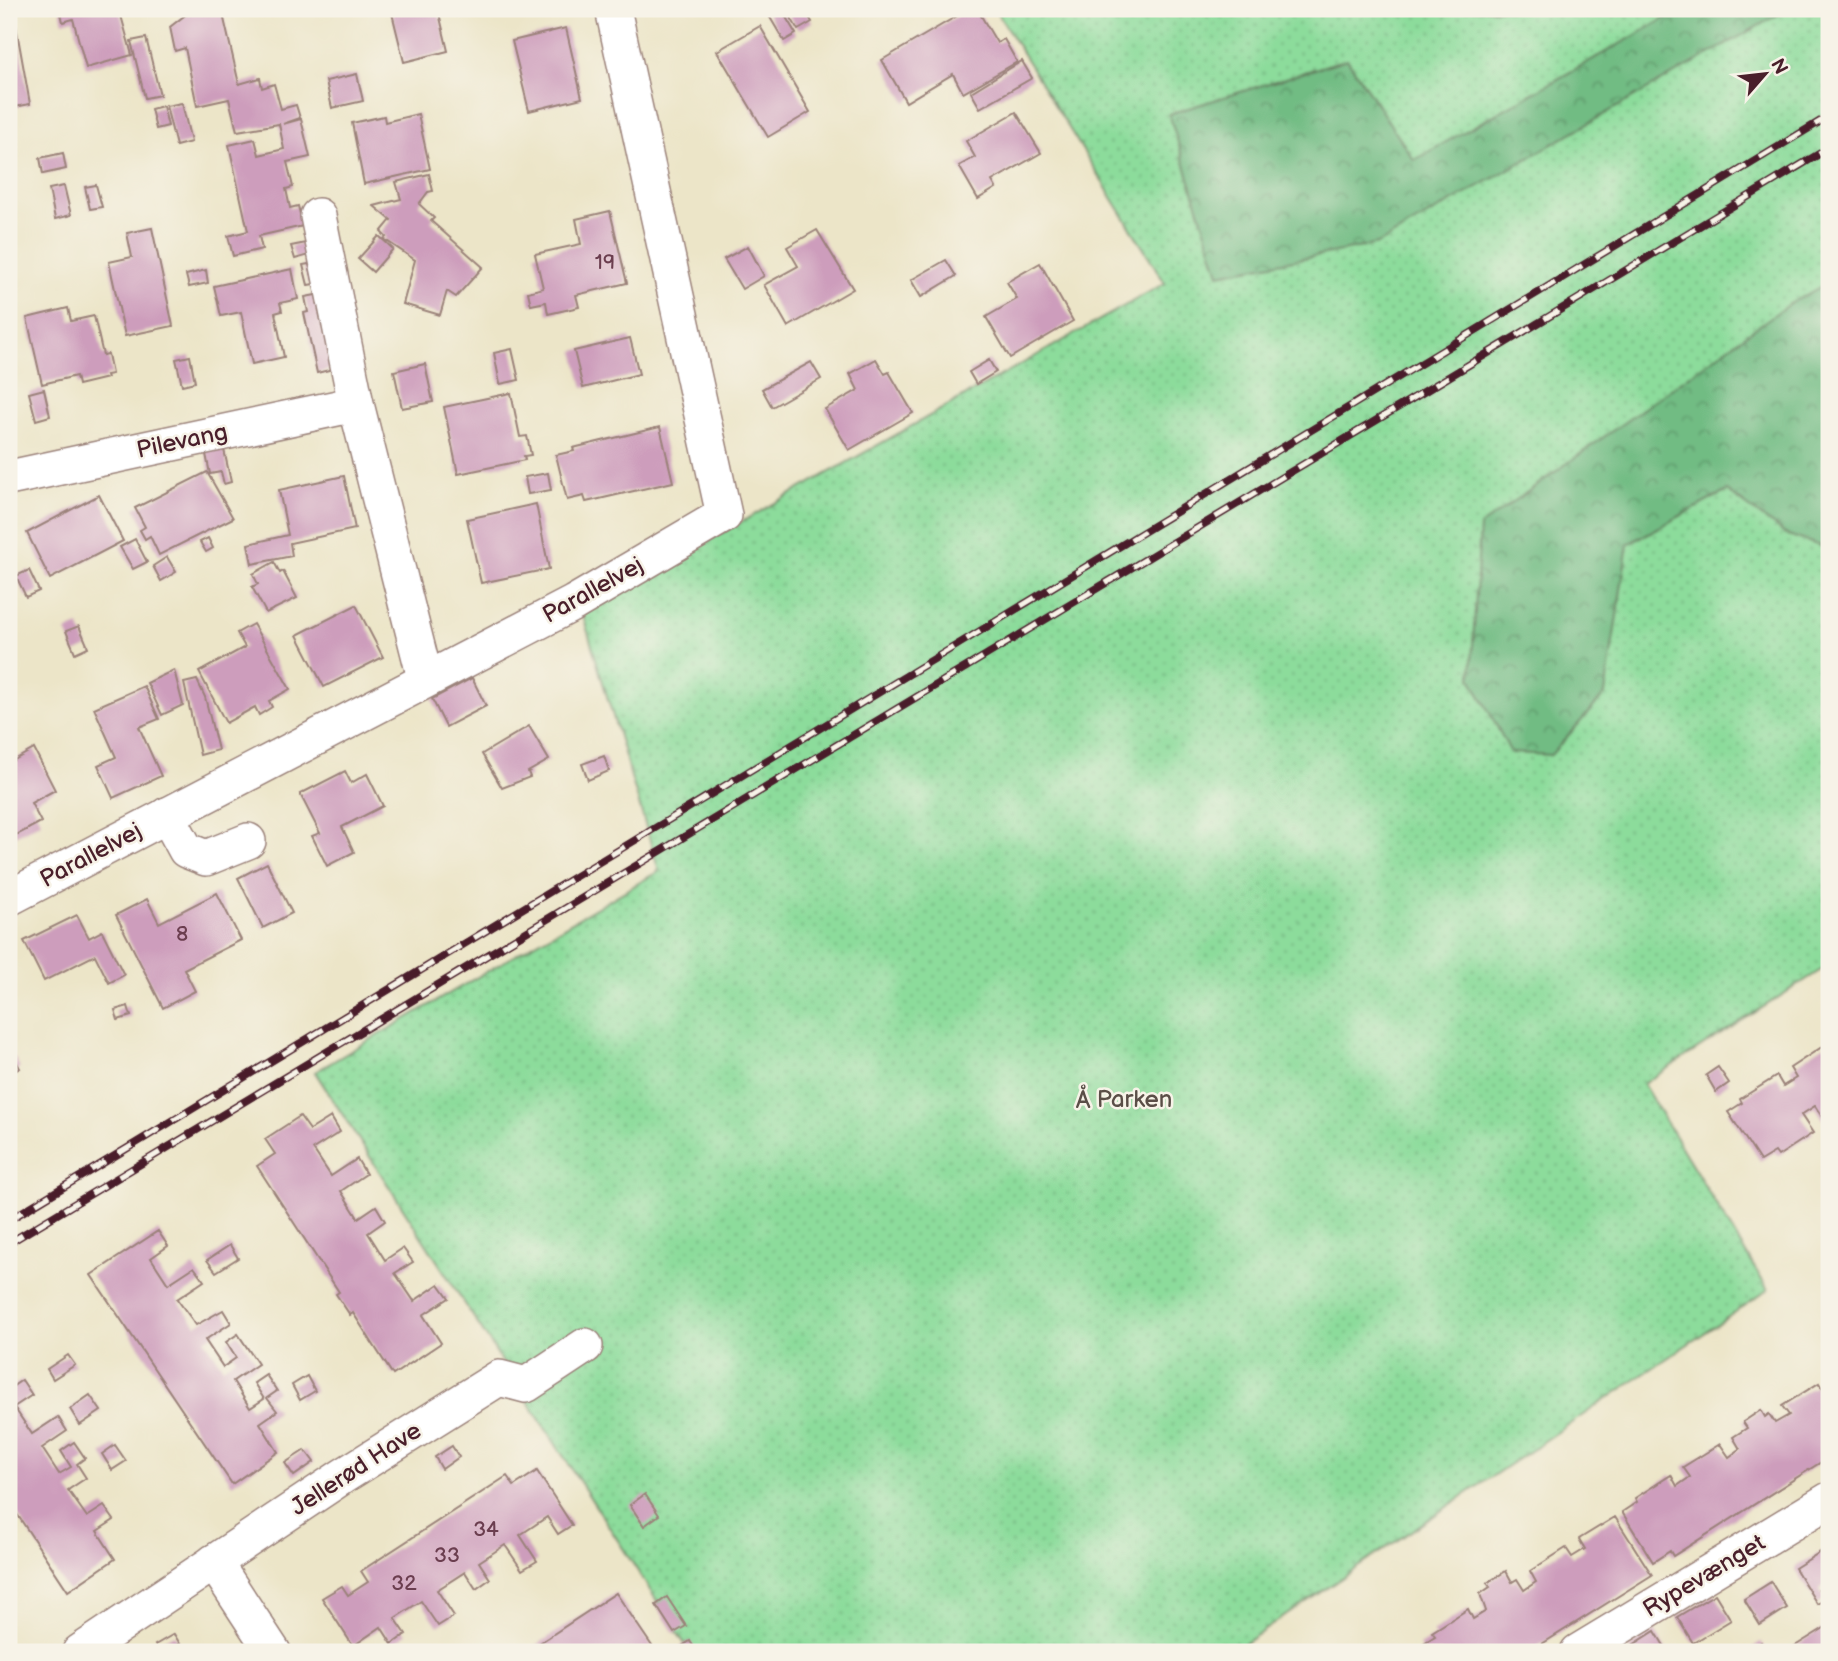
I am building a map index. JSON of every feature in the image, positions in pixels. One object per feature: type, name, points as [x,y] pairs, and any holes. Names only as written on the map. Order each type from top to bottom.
[{"type":"street","name":"Parallelvej","points":[[9,898],[425,678],[574,603],[724,515],[620,12]]},
{"type":"street","points":[[318,216],[356,404],[425,678]]},
{"type":"street","name":"Pilevang","points":[[9,478],[356,404]]},
{"type":"street","points":[[167,815],[186,850],[206,858],[248,841]]},
{"type":"street","name":"Jellerød Have","points":[[80,1652],[499,1378],[526,1385],[585,1346]]},
{"type":"street","name":"Rypevænget","points":[[1578,1652],[1829,1500]]},
{"type":"street","points":[[214,1562],[273,1652]]},
{"type":"green space","name":"Å Parken","points":[[995,9],[1829,9],[1829,965],[1643,1084],[1768,1290],[1232,1652],[690,1652],[315,1072],[659,871],[582,612],[1165,283]]},
{"type":"green space","points":[[1682,9],[1788,9],[1378,244],[1219,274],[1169,114],[1347,59],[1414,160]]},
{"type":"green space","points":[[1829,282],[1829,549],[1785,534],[1727,491],[1628,544],[1605,694],[1551,755],[1511,753],[1471,678],[1480,526],[1786,306]]},
{"type":"building","points":[[9,9],[13,9],[30,104],[10,108]]},
{"type":"building","points":[[60,9],[130,9],[120,12],[132,55],[86,68],[73,19],[63,22]]},
{"type":"building","points":[[193,9],[222,10],[239,84],[260,78],[262,88],[274,84],[281,109],[296,105],[300,118],[283,124],[301,119],[310,157],[287,162],[293,187],[286,189],[290,208],[298,206],[303,226],[259,236],[262,249],[233,256],[228,236],[248,231],[229,145],[255,139],[259,155],[284,149],[279,124],[237,131],[229,99],[197,106],[185,48],[175,51],[170,27]]},
{"type":"building","points":[[391,9],[438,9],[448,51],[404,62]]},
{"type":"building","points":[[765,9],[781,9],[796,34],[784,41]]},
{"type":"building","points":[[786,9],[804,9],[812,22],[798,30]]},
{"type":"building","points":[[969,9],[977,9],[997,43],[1004,39],[1017,62],[963,93],[953,74],[906,102],[882,60]]},
{"type":"building","points":[[760,26],[810,112],[768,137],[717,51]]},
{"type":"building","points":[[566,28],[582,98],[529,111],[512,41]]},
{"type":"building","points":[[146,38],[160,95],[145,98],[131,41]]},
{"type":"building","points":[[1022,61],[1032,78],[980,108],[971,92]]},
{"type":"building","points":[[357,74],[363,101],[332,108],[326,81]]},
{"type":"building","points":[[182,103],[191,142],[176,146],[166,106]]},
{"type":"building","points":[[163,106],[168,126],[156,129],[151,109]]},
{"type":"building","points":[[1016,112],[1041,153],[992,181],[996,188],[978,199],[959,166],[975,157],[966,141]]},
{"type":"building","points":[[418,114],[430,169],[364,184],[352,123],[384,116],[385,122]]},
{"type":"building","points":[[63,153],[66,169],[43,174],[40,158]]},
{"type":"building","points":[[429,174],[433,191],[428,192],[419,204],[434,218],[431,221],[483,267],[456,297],[447,291],[440,315],[403,304],[415,260],[384,239],[386,237],[381,232],[391,220],[374,206],[401,199],[396,182]]},
{"type":"building","points":[[96,185],[102,207],[90,209],[85,187]]},
{"type":"building","points":[[64,186],[71,215],[55,219],[49,189]]},
{"type":"building","points":[[610,211],[627,283],[576,295],[579,307],[548,314],[546,302],[531,305],[528,292],[543,288],[535,254],[581,244],[576,219]]},
{"type":"building","points":[[152,228],[173,326],[125,336],[109,262],[132,257],[127,233]]},
{"type":"building","points":[[817,230],[853,289],[788,327],[764,285],[798,266],[787,247]]},
{"type":"building","points":[[379,236],[393,249],[373,272],[358,259]]},
{"type":"building","points":[[306,243],[309,255],[295,259],[291,246]]},
{"type":"building","points":[[748,246],[764,276],[742,289],[724,259]]},
{"type":"building","points":[[946,260],[956,276],[921,297],[911,280]]},
{"type":"building","points":[[1040,263],[1073,321],[1010,358],[986,317],[1017,299],[1007,282]]},
{"type":"building","points":[[309,264],[314,284],[308,285],[303,265]]},
{"type":"building","points":[[292,269],[298,299],[280,303],[282,311],[275,313],[284,357],[252,364],[241,312],[221,316],[214,286]]},
{"type":"building","points":[[206,270],[208,283],[189,287],[186,275]]},
{"type":"building","points":[[316,295],[333,369],[317,373],[304,313],[308,312],[305,297]]},
{"type":"building","points":[[68,308],[71,321],[94,316],[103,355],[108,354],[112,374],[106,375],[107,378],[78,385],[76,376],[42,384],[27,318]]},
{"type":"building","points":[[630,338],[639,374],[583,388],[574,351]]},
{"type":"building","points":[[512,349],[519,380],[500,384],[494,353]]},
{"type":"building","points":[[190,356],[195,382],[182,385],[176,359]]},
{"type":"building","points":[[876,359],[885,374],[889,372],[913,413],[849,450],[825,409],[858,390],[850,374]]},
{"type":"building","points":[[989,360],[996,372],[976,384],[969,372]]},
{"type":"building","points":[[811,362],[821,379],[772,407],[762,389]]},
{"type":"building","points":[[425,364],[433,402],[402,408],[394,371]]},
{"type":"building","points":[[44,389],[50,416],[36,420],[29,393]]},
{"type":"building","points":[[511,393],[520,437],[527,436],[531,455],[524,456],[525,460],[458,474],[444,407]]},
{"type":"building","points":[[9,403],[14,420],[9,421]]},
{"type":"building","points":[[660,427],[673,482],[586,502],[584,496],[567,500],[556,455],[574,451],[573,448]]},
{"type":"building","points":[[223,445],[231,482],[224,484],[221,472],[210,474],[205,449]]},
{"type":"building","points":[[207,472],[233,518],[159,555],[150,536],[145,539],[140,530],[145,527],[135,508]]},
{"type":"building","points":[[548,473],[551,490],[528,494],[525,477]]},
{"type":"building","points":[[344,476],[355,529],[290,543],[292,556],[252,564],[248,544],[288,535],[279,490]]},
{"type":"building","points":[[99,495],[123,541],[50,579],[27,533]]},
{"type":"building","points":[[536,504],[549,569],[481,583],[467,519]]},
{"type":"building","points":[[208,538],[213,548],[206,552],[200,542]]},
{"type":"building","points":[[135,539],[147,562],[133,569],[120,547]]},
{"type":"building","points":[[167,557],[176,572],[161,581],[153,566]]},
{"type":"building","points":[[274,562],[280,573],[283,571],[297,598],[266,613],[252,587],[258,584],[253,574]]},
{"type":"building","points":[[29,570],[39,591],[26,597],[16,576]]},
{"type":"building","points":[[356,605],[383,657],[324,687],[297,635]]},
{"type":"building","points":[[253,624],[290,689],[269,701],[272,707],[259,715],[255,707],[226,723],[199,672],[245,647],[237,633]]},
{"type":"building","points":[[79,626],[88,647],[75,653],[66,631]]},
{"type":"building","points":[[174,670],[183,705],[162,715],[147,683]]},
{"type":"building","points":[[472,678],[486,706],[446,727],[432,699]]},
{"type":"building","points":[[197,680],[205,697],[218,750],[200,755],[184,683]]},
{"type":"building","points":[[144,686],[159,719],[139,727],[161,776],[113,798],[98,765],[116,757],[94,708]]},
{"type":"building","points":[[529,726],[549,760],[528,772],[530,777],[502,788],[482,754]]},
{"type":"building","points":[[34,749],[55,790],[31,803],[41,822],[9,839],[9,763]]},
{"type":"building","points":[[604,756],[609,771],[588,780],[582,764]]},
{"type":"building","points":[[345,771],[351,783],[367,774],[383,806],[342,827],[354,852],[327,866],[312,836],[320,833],[300,794]]},
{"type":"building","points":[[267,863],[292,913],[263,928],[238,878]]},
{"type":"building","points":[[217,893],[241,940],[184,969],[195,991],[163,1008],[116,915],[147,899],[159,923]]},
{"type":"building","points":[[77,915],[89,938],[102,931],[124,975],[109,983],[95,955],[44,981],[24,941]]},
{"type":"building","points":[[128,1006],[131,1016],[118,1020],[115,1010]]},
{"type":"building","points":[[1825,1045],[1829,1051],[1829,1123],[1827,1125],[1815,1106],[1801,1115],[1813,1133],[1778,1156],[1775,1152],[1760,1161],[1728,1112],[1742,1103],[1740,1099],[1777,1076],[1783,1086],[1796,1078],[1790,1068]]},
{"type":"building","points":[[9,1048],[20,1068],[9,1074]]},
{"type":"building","points":[[1718,1067],[1729,1083],[1716,1092],[1706,1075]]},
{"type":"building","points":[[300,1116],[310,1130],[331,1117],[340,1132],[313,1149],[331,1176],[357,1159],[366,1174],[341,1191],[358,1218],[376,1206],[385,1221],[368,1233],[385,1260],[403,1248],[413,1262],[395,1273],[414,1301],[439,1284],[449,1298],[423,1315],[441,1343],[393,1375],[353,1313],[350,1315],[336,1294],[339,1292],[257,1166],[275,1154],[265,1139]]},
{"type":"building","points":[[158,1231],[168,1246],[151,1258],[168,1284],[194,1267],[204,1281],[177,1299],[196,1325],[223,1310],[231,1323],[205,1340],[223,1367],[236,1358],[226,1342],[238,1334],[258,1364],[233,1381],[250,1408],[264,1399],[254,1383],[266,1375],[277,1391],[267,1398],[277,1411],[260,1423],[278,1452],[232,1484],[91,1275]]},
{"type":"building","points":[[230,1245],[238,1258],[216,1272],[207,1260]]},
{"type":"building","points":[[68,1355],[75,1365],[53,1379],[47,1369]]},
{"type":"building","points":[[307,1376],[315,1391],[300,1400],[292,1385]]},
{"type":"building","points":[[22,1380],[32,1395],[14,1407],[32,1434],[58,1417],[67,1431],[42,1448],[59,1474],[71,1467],[61,1451],[74,1442],[85,1458],[77,1464],[86,1478],[68,1490],[87,1517],[104,1506],[114,1520],[97,1531],[115,1559],[68,1591],[9,1502],[9,1389]]},
{"type":"building","points":[[1819,1383],[1829,1399],[1829,1457],[1673,1556],[1670,1551],[1653,1562],[1622,1512],[1637,1502],[1635,1498],[1671,1475],[1677,1486],[1690,1477],[1683,1467],[1720,1444],[1729,1457],[1740,1449],[1733,1437],[1747,1428],[1743,1422],[1761,1410],[1765,1417],[1769,1414],[1775,1423],[1789,1415],[1782,1406]]},
{"type":"building","points":[[90,1395],[101,1411],[80,1425],[70,1409]]},
{"type":"building","points":[[115,1445],[126,1461],[112,1470],[102,1454]]},
{"type":"building","points":[[452,1446],[459,1457],[442,1469],[435,1457]]},
{"type":"building","points":[[305,1450],[314,1462],[294,1476],[285,1463]]},
{"type":"building","points":[[537,1471],[572,1525],[558,1534],[547,1517],[520,1535],[537,1561],[522,1570],[505,1545],[479,1562],[490,1579],[476,1589],[465,1572],[437,1590],[454,1616],[438,1626],[421,1601],[395,1618],[406,1634],[392,1644],[381,1627],[353,1646],[322,1598],[342,1586],[348,1595],[368,1582],[361,1571],[507,1476],[514,1486]]},
{"type":"building","points":[[645,1494],[659,1515],[644,1526],[630,1505]]},
{"type":"building","points":[[1615,1517],[1652,1575],[1529,1652],[1423,1652],[1419,1646],[1435,1636],[1432,1632],[1468,1609],[1473,1619],[1486,1611],[1480,1594],[1490,1587],[1487,1583],[1506,1571],[1512,1582],[1517,1579],[1524,1590],[1536,1582],[1530,1571],[1566,1548],[1572,1557],[1585,1549],[1579,1539]]},
{"type":"building","points":[[1822,1551],[1829,1563],[1829,1583],[1819,1589],[1826,1599],[1817,1604],[1795,1568]]},
{"type":"building","points":[[1771,1582],[1787,1608],[1760,1625],[1744,1599]]},
{"type":"building","points":[[616,1593],[656,1652],[634,1652],[632,1649],[628,1652],[526,1652]]},
{"type":"building","points":[[1715,1594],[1731,1620],[1693,1643],[1677,1617]]},
{"type":"building","points":[[667,1597],[686,1626],[674,1633],[656,1605]]},
{"type":"building","points":[[1829,1625],[1829,1652],[1794,1652],[1797,1650],[1795,1646]]},
{"type":"building","points":[[1655,1631],[1668,1652],[1630,1652],[1628,1648]]},
{"type":"building","points":[[174,1634],[180,1644],[159,1652],[155,1645]]},
{"type":"building","points":[[690,1641],[697,1652],[673,1652]]},
{"type":"building","points":[[1761,1642],[1768,1652],[1746,1652]]},
{"type":"railway","points":[[9,1220],[1829,116]]},
{"type":"railway","points":[[9,1243],[1829,148]]}]
